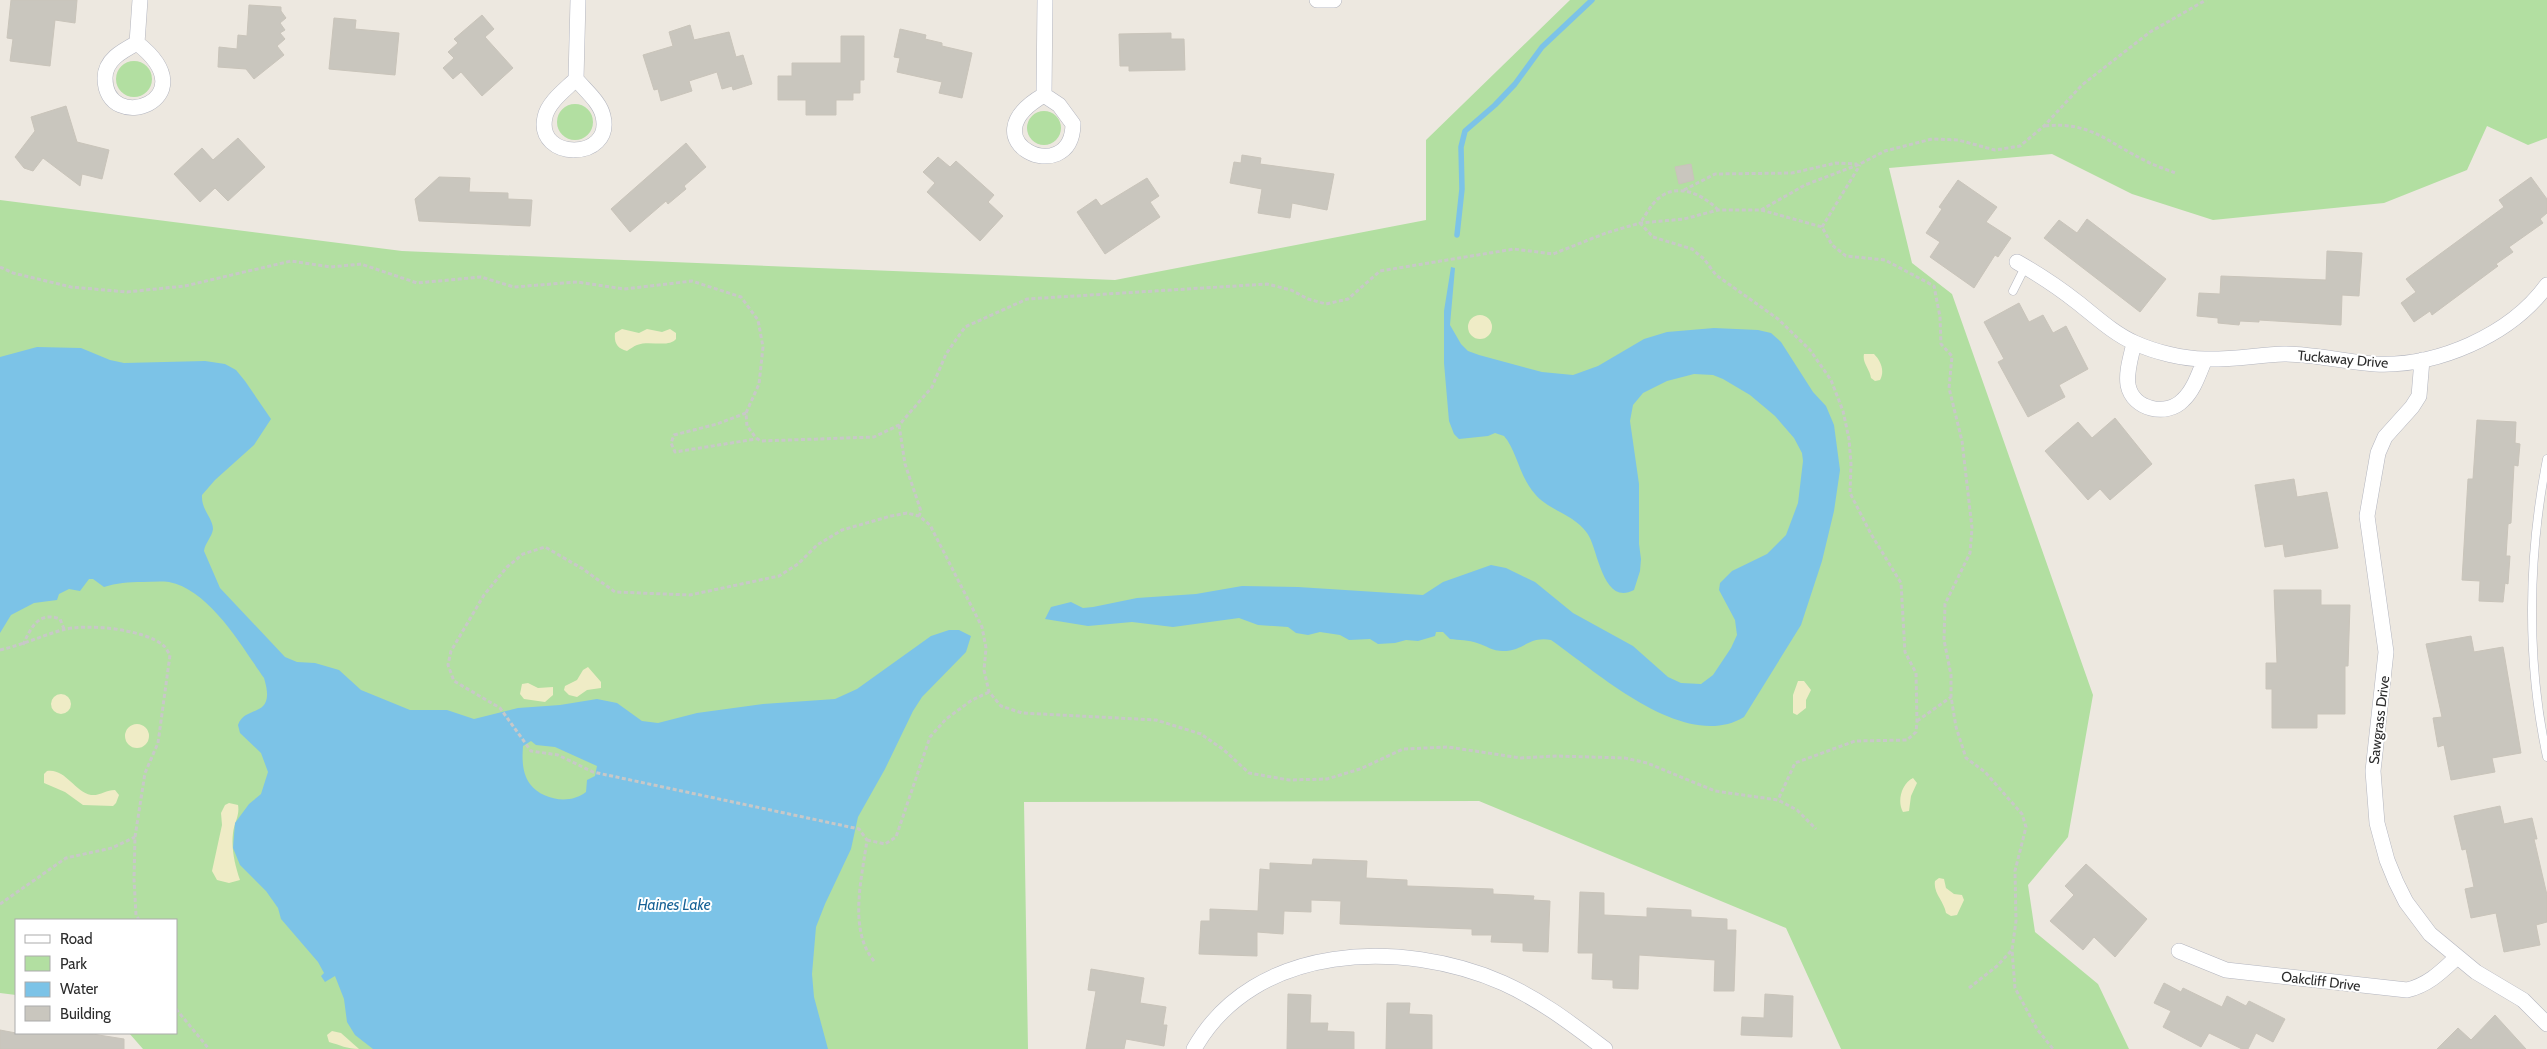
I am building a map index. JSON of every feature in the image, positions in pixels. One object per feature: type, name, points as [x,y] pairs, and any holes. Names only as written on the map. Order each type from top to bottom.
[{"type":"street","points":[[136,43],[140,0]]},
{"type":"street","points":[[576,79],[551,106],[545,117],[548,135],[560,148],[569,151],[589,147],[596,141],[604,126],[601,109],[576,79],[578,0]]},
{"type":"street","points":[[1044,94],[1045,0]]},
{"type":"street","points":[[1317,0],[1334,0]]},
{"type":"street","points":[[136,43],[156,62],[162,74],[160,93],[153,102],[141,108],[133,108],[114,101],[108,94],[105,74],[114,58],[136,43]]},
{"type":"street","name":"Tuckaway Drive","points":[[2021,264],[2134,343],[2154,350],[2204,360],[2292,354],[2375,364],[2397,364],[2422,360],[2461,348],[2482,338],[2522,310],[2547,284]]},
{"type":"street","points":[[2134,343],[2128,367],[2129,386],[2137,401],[2155,410],[2175,407],[2182,402],[2189,394],[2204,360]]},
{"type":"street","name":"Sawgrass Drive","points":[[2422,360],[2419,396],[2412,407],[2385,437],[2373,470],[2369,501],[2368,531],[2386,652],[2374,762],[2374,796],[2381,841],[2399,889],[2426,929],[2456,958],[2524,1000],[2547,1024]]},
{"type":"street","name":"Oakcliff Drive","points":[[2178,951],[2226,970],[2407,990],[2420,987],[2435,978],[2456,958]]},
{"type":"street","points":[[1194,1049],[1225,1011],[1244,993],[1266,980],[1284,971],[1324,960],[1369,958],[1436,962],[1462,968],[1502,982],[1539,1002],[1605,1049]]},
{"type":"lane","points":[[2013,291],[2021,264]]},
{"type":"lane","points":[[2547,459],[2540,492],[2533,582],[2532,627],[2536,689],[2547,757]]},
{"type":"path","points":[[1761,210],[1805,185],[1860,164],[1885,151],[1932,139],[1958,140],[1994,150],[2020,146],[2044,126],[2082,84],[2150,32],[2206,0]]},
{"type":"path","points":[[2044,126],[2062,124],[2082,127],[2104,135],[2145,161],[2175,173]]},
{"type":"path","points":[[1640,223],[1660,196],[1684,190],[1714,174],[1792,173],[1836,163],[1860,164]]},
{"type":"path","points":[[1822,227],[1860,164]]},
{"type":"path","points":[[1684,190],[1708,199],[1718,210]]},
{"type":"path","points":[[0,267],[13,273],[71,288],[127,292],[185,286],[290,261],[331,267],[361,264],[417,282],[481,277],[514,287],[577,282],[624,289],[692,281],[741,296],[758,320],[763,347],[759,384],[746,413],[747,426],[756,438],[761,441],[874,437],[899,425],[932,387],[946,354],[965,327],[1027,299],[1267,284],[1291,290],[1308,299],[1326,304],[1348,299],[1380,271],[1514,249],[1554,254],[1606,233],[1640,223],[1684,219],[1718,210],[1761,210],[1822,227],[1832,245],[1846,256],[1885,260],[1934,286],[1940,317],[1942,344],[1952,356],[1950,388],[1962,440],[1972,528],[1970,552],[1945,604],[1944,640],[1951,675],[1951,697],[1956,727],[1966,758],[1985,772],[2022,814],[2026,827],[2015,871],[2016,921],[2012,950],[2015,988],[2037,1029],[2053,1049]]},
{"type":"path","points":[[1640,223],[1653,237],[1692,249],[1704,259],[1716,275],[1778,319],[1810,350],[1832,380],[1843,411],[1849,439],[1850,493],[1901,583],[1905,652],[1916,673],[1918,721],[1916,732],[1907,740],[1855,741],[1795,762],[1778,800]]},
{"type":"path","points":[[746,413],[717,424],[674,435],[671,443],[675,452],[756,438]]},
{"type":"path","points":[[899,425],[905,464],[921,511],[919,516]]},
{"type":"path","points":[[989,692],[972,700],[946,719],[930,737],[896,837],[885,844],[867,840],[859,829],[593,772],[558,755],[531,751],[500,708],[454,681],[448,664],[451,651],[484,595],[507,567],[523,554],[545,547],[583,569],[615,592],[690,595],[779,576],[798,564],[817,545],[842,530],[907,513],[919,516],[930,525],[982,627],[986,648],[984,670],[989,692],[1001,706],[1022,713],[1156,720],[1201,734],[1224,750],[1249,773],[1289,780],[1327,779],[1360,769],[1403,749],[1448,747],[1521,758],[1556,756],[1625,758],[1647,763],[1714,790],[1778,800],[1797,810],[1816,829]]},
{"type":"path","points":[[23,645],[35,623],[42,616],[50,615],[60,619],[64,629]]},
{"type":"path","points":[[0,650],[23,645],[64,629],[101,627],[120,629],[148,638],[164,646],[170,655],[158,743],[145,773],[135,837],[134,879],[139,919]]},
{"type":"path","points":[[1918,721],[1951,697]]},
{"type":"path","points":[[0,904],[66,858],[112,848],[135,837]]},
{"type":"path","points":[[867,840],[858,909],[866,952],[874,961]]},
{"type":"path","points":[[1969,988],[1997,966],[2012,950]]},
{"type":"path","points":[[178,1011],[209,1049]]},
{"type":"green space","points":[[1570,0],[2547,0],[2547,138],[2528,145],[2487,126],[2467,170],[2384,203],[2213,220],[2132,194],[2052,154],[1889,168],[1912,263],[1952,294],[2093,695],[2068,837],[2028,885],[2035,932],[2098,984],[2129,1049],[1841,1049],[1786,928],[1479,801],[1024,802],[1028,1049],[143,1049],[130,1034],[178,1034],[178,919],[15,919],[15,995],[0,993],[0,200],[402,251],[1115,280],[1426,220],[1426,140]]},
{"type":"green space","points":[[134,61],[146,67],[152,79],[146,91],[134,97],[122,91],[116,79],[122,67]]},
{"type":"green space","points":[[575,104],[587,110],[593,122],[587,134],[575,140],[563,134],[557,122],[563,110]]},
{"type":"green space","points":[[1044,111],[1051,112],[1056,116],[1060,121],[1060,135],[1056,140],[1051,144],[1044,145],[1037,144],[1032,140],[1028,135],[1027,128],[1028,121],[1032,116],[1037,112]]},
{"type":"sand","points":[[1475,315],[1485,315],[1492,322],[1492,332],[1485,339],[1475,339],[1468,332],[1468,322]]},
{"type":"sand","points":[[622,329],[639,333],[647,329],[662,332],[670,329],[676,333],[676,339],[673,342],[664,344],[647,343],[636,345],[627,351],[619,347],[615,340],[615,333]]},
{"type":"sand","points":[[1864,354],[1874,354],[1879,360],[1882,370],[1880,380],[1875,381],[1871,378],[1864,360]]},
{"type":"sand","points":[[588,667],[601,682],[601,688],[587,690],[577,697],[569,695],[564,690],[565,686],[577,680],[583,670]]},
{"type":"sand","points":[[1798,681],[1804,681],[1811,690],[1806,700],[1806,708],[1797,715],[1793,713],[1793,695]]},
{"type":"sand","points":[[528,683],[538,688],[553,687],[553,695],[545,702],[524,699],[520,694],[522,684]]},
{"type":"sand","points":[[57,694],[65,694],[71,700],[71,708],[65,714],[57,714],[51,708],[51,700]]},
{"type":"sand","points":[[137,724],[146,727],[149,736],[146,745],[137,748],[128,745],[125,736],[128,727]]},
{"type":"sand","points":[[47,771],[59,773],[79,789],[91,795],[115,790],[119,795],[116,803],[113,806],[83,805],[65,792],[44,783],[44,774]]},
{"type":"sand","points":[[1913,778],[1917,783],[1911,796],[1909,811],[1903,812],[1900,803],[1901,794],[1906,784]]},
{"type":"sand","points":[[229,803],[238,805],[233,845],[235,863],[240,880],[229,883],[217,880],[212,871],[222,825],[221,813],[225,805]]},
{"type":"sand","points":[[1939,878],[1944,879],[1946,888],[1954,894],[1962,895],[1964,900],[1957,915],[1951,916],[1946,913],[1935,885],[1935,881]]},
{"type":"sand","points":[[332,1031],[341,1033],[359,1049],[347,1048],[329,1042],[327,1035]]},
{"type":"water","points":[[1451,267],[1455,268],[1450,325],[1461,344],[1468,351],[1542,372],[1573,375],[1598,366],[1644,339],[1667,332],[1714,328],[1758,330],[1771,333],[1781,342],[1813,392],[1826,406],[1834,425],[1840,470],[1834,511],[1822,561],[1801,625],[1744,717],[1721,725],[1695,725],[1669,717],[1617,688],[1551,640],[1537,640],[1516,649],[1499,651],[1471,641],[1450,639],[1443,632],[1436,632],[1435,636],[1418,641],[1406,640],[1378,644],[1370,639],[1349,640],[1340,635],[1320,632],[1308,635],[1296,633],[1288,627],[1258,625],[1239,618],[1173,627],[1132,622],[1088,626],[1045,619],[1051,607],[1071,602],[1083,608],[1137,598],[1196,594],[1242,586],[1298,587],[1423,595],[1443,582],[1491,565],[1506,568],[1535,582],[1573,613],[1633,646],[1668,677],[1681,683],[1701,684],[1713,675],[1731,648],[1737,635],[1735,620],[1719,590],[1720,583],[1732,571],[1767,554],[1786,535],[1798,503],[1803,461],[1802,453],[1794,438],[1775,416],[1750,395],[1713,375],[1694,374],[1667,381],[1643,393],[1633,405],[1630,421],[1639,484],[1640,571],[1634,590],[1623,593],[1615,590],[1608,583],[1603,573],[1587,533],[1576,522],[1540,500],[1525,479],[1504,436],[1495,433],[1488,436],[1459,439],[1454,434],[1449,421],[1444,363],[1444,311]]},
{"type":"water","name":"Haines Lake","points":[[37,347],[81,348],[110,360],[124,363],[205,361],[225,364],[236,370],[271,419],[254,445],[215,480],[202,495],[203,505],[213,529],[204,551],[220,588],[285,657],[297,662],[315,663],[339,670],[361,690],[410,710],[447,710],[474,719],[518,708],[560,705],[597,699],[617,703],[642,721],[658,723],[697,713],[763,704],[835,699],[857,689],[931,636],[949,630],[959,630],[971,636],[966,652],[922,697],[913,711],[885,769],[858,817],[851,849],[816,927],[812,974],[814,997],[828,1049],[373,1049],[355,1035],[347,1022],[344,999],[335,976],[325,982],[321,976],[324,973],[318,962],[281,919],[278,908],[266,891],[240,865],[233,848],[235,823],[249,804],[261,794],[268,772],[261,753],[240,733],[238,725],[247,715],[263,706],[267,691],[264,678],[224,621],[198,596],[184,587],[169,582],[127,583],[104,587],[93,579],[89,579],[80,591],[69,589],[59,594],[57,600],[34,603],[11,615],[0,633],[0,357]],"holes":[[[531,741],[536,745],[555,747],[597,766],[595,776],[587,780],[586,792],[572,798],[556,799],[542,794],[535,789],[525,775],[523,746]]]},
{"type":"building","points":[[11,0],[77,0],[75,23],[55,20],[50,66],[10,61],[13,39],[7,38]]},
{"type":"building","points":[[249,5],[281,7],[281,11],[286,18],[280,23],[285,30],[280,33],[285,39],[277,46],[284,55],[254,79],[246,69],[218,67],[219,47],[237,49],[238,35],[247,36]]},
{"type":"building","points":[[482,15],[494,29],[485,37],[513,68],[482,96],[461,72],[453,79],[443,68],[454,58],[448,52],[458,43],[454,39]]},
{"type":"building","points":[[334,18],[356,20],[355,29],[399,33],[395,75],[329,69]]},
{"type":"building","points":[[690,25],[694,40],[729,32],[736,57],[743,55],[752,84],[733,90],[732,86],[722,89],[717,72],[689,81],[692,91],[661,101],[658,89],[654,90],[643,55],[673,46],[669,32]]},
{"type":"building","points":[[900,29],[926,35],[925,39],[942,43],[942,46],[972,53],[962,98],[939,93],[942,82],[897,72],[900,58],[894,57]]},
{"type":"building","points":[[1171,33],[1171,39],[1184,39],[1185,70],[1129,71],[1129,66],[1120,66],[1119,34]]},
{"type":"building","points":[[841,36],[864,36],[864,80],[860,80],[860,93],[853,93],[853,100],[836,100],[836,115],[806,115],[806,100],[778,100],[778,76],[792,76],[792,63],[841,63]]},
{"type":"building","points":[[66,106],[77,142],[109,150],[102,179],[82,174],[80,186],[43,158],[33,171],[24,168],[15,157],[35,131],[31,117]]},
{"type":"building","points":[[238,138],[265,167],[228,201],[215,188],[200,202],[174,174],[202,148],[213,160]]},
{"type":"building","points":[[686,143],[706,167],[684,186],[686,189],[668,204],[666,201],[630,232],[611,209]]},
{"type":"building","points":[[1242,155],[1261,158],[1260,164],[1334,174],[1327,210],[1292,203],[1290,218],[1258,213],[1262,189],[1230,183],[1234,162],[1241,163]]},
{"type":"building","points":[[938,157],[950,167],[956,161],[994,195],[988,202],[1003,216],[980,241],[927,192],[935,183],[923,172]]},
{"type":"building","points":[[1691,164],[1694,180],[1679,184],[1675,167]]},
{"type":"building","points":[[439,177],[470,178],[469,192],[508,193],[508,199],[532,200],[530,226],[419,221],[415,199]]},
{"type":"building","points":[[2531,177],[2547,199],[2547,213],[2540,219],[2543,223],[2509,247],[2513,252],[2496,264],[2498,266],[2432,315],[2430,311],[2414,322],[2401,303],[2416,292],[2406,279],[2504,207],[2499,200]]},
{"type":"building","points":[[1147,178],[1159,196],[1150,202],[1160,217],[1105,254],[1077,212],[1096,199],[1101,206]]},
{"type":"building","points":[[1958,180],[1997,207],[1986,222],[2011,238],[1998,257],[1995,255],[1974,288],[1930,257],[1940,242],[1926,233],[1942,209],[1939,207]]},
{"type":"building","points":[[2087,219],[2166,279],[2140,312],[2044,238],[2059,220],[2077,233]]},
{"type":"building","points":[[2327,251],[2362,253],[2359,296],[2342,295],[2341,325],[2259,320],[2259,322],[2240,321],[2239,325],[2218,323],[2218,318],[2197,316],[2199,293],[2220,294],[2221,276],[2326,280]]},
{"type":"building","points":[[2019,303],[2029,322],[2043,315],[2053,333],[2066,326],[2088,369],[2059,385],[2065,397],[2028,417],[1998,362],[2004,359],[1984,322]]},
{"type":"building","points":[[2115,418],[2152,464],[2110,500],[2100,489],[2088,500],[2045,451],[2078,422],[2092,438]]},
{"type":"building","points":[[2477,420],[2516,422],[2515,443],[2520,444],[2518,466],[2514,465],[2511,523],[2508,524],[2506,556],[2510,556],[2508,584],[2505,583],[2503,602],[2479,601],[2480,581],[2462,580],[2468,479],[2473,479]]},
{"type":"building","points":[[2294,479],[2297,497],[2327,492],[2338,548],[2285,557],[2283,544],[2265,547],[2255,485]]},
{"type":"building","points":[[2274,590],[2321,590],[2321,605],[2350,605],[2348,666],[2345,666],[2345,714],[2317,714],[2317,728],[2272,728],[2272,689],[2266,689],[2266,663],[2277,663]]},
{"type":"building","points":[[2471,636],[2474,652],[2503,647],[2521,753],[2492,758],[2495,772],[2451,780],[2444,745],[2438,747],[2433,718],[2442,717],[2426,644]]},
{"type":"building","points":[[2500,806],[2504,824],[2532,818],[2537,839],[2534,839],[2547,895],[2547,922],[2536,925],[2540,945],[2504,952],[2496,913],[2471,918],[2465,889],[2474,887],[2466,849],[2462,850],[2454,816]]},
{"type":"building","points":[[1313,859],[1367,861],[1366,878],[1407,880],[1407,886],[1493,889],[1493,894],[1534,896],[1533,900],[1550,901],[1548,952],[1523,951],[1523,943],[1491,942],[1492,935],[1472,935],[1472,929],[1340,924],[1341,901],[1311,900],[1311,912],[1284,911],[1283,934],[1257,932],[1257,956],[1199,954],[1201,921],[1210,921],[1210,909],[1258,911],[1260,869],[1270,870],[1270,863],[1312,865]]},
{"type":"building","points":[[2086,864],[2147,919],[2115,957],[2094,937],[2083,950],[2050,921],[2074,895],[2065,886]]},
{"type":"building","points":[[1580,892],[1604,893],[1604,915],[1647,917],[1647,908],[1691,910],[1691,917],[1727,919],[1727,930],[1736,930],[1734,991],[1714,991],[1715,960],[1639,955],[1638,989],[1613,988],[1613,980],[1592,979],[1593,953],[1578,953]]},
{"type":"building","points":[[1091,969],[1144,978],[1140,1003],[1166,1007],[1163,1025],[1167,1025],[1164,1046],[1126,1039],[1124,1049],[1086,1049],[1096,991],[1088,990]]},
{"type":"building","points":[[2164,983],[2181,992],[2183,988],[2222,1007],[2227,996],[2246,1006],[2249,1001],[2285,1019],[2273,1042],[2256,1033],[2248,1049],[2242,1049],[2209,1033],[2201,1047],[2163,1027],[2171,1011],[2154,1003]]},
{"type":"building","points":[[1288,994],[1311,995],[1310,1023],[1328,1023],[1327,1031],[1354,1032],[1354,1049],[1287,1049]]},
{"type":"building","points":[[1765,994],[1793,996],[1792,1037],[1741,1035],[1742,1017],[1764,1018]]},
{"type":"building","points":[[1387,1003],[1410,1003],[1409,1014],[1432,1015],[1432,1049],[1386,1049]]},
{"type":"building","points":[[2495,1015],[2526,1049],[2437,1049],[2458,1028],[2471,1040]]},
{"type":"building","points":[[0,1030],[15,1034],[92,1034],[124,1039],[124,1049],[0,1049]]},
{"type":"waterway","points":[[1457,235],[1462,189],[1461,147],[1465,131],[1495,105],[1515,84],[1542,47],[1592,0]]}]
